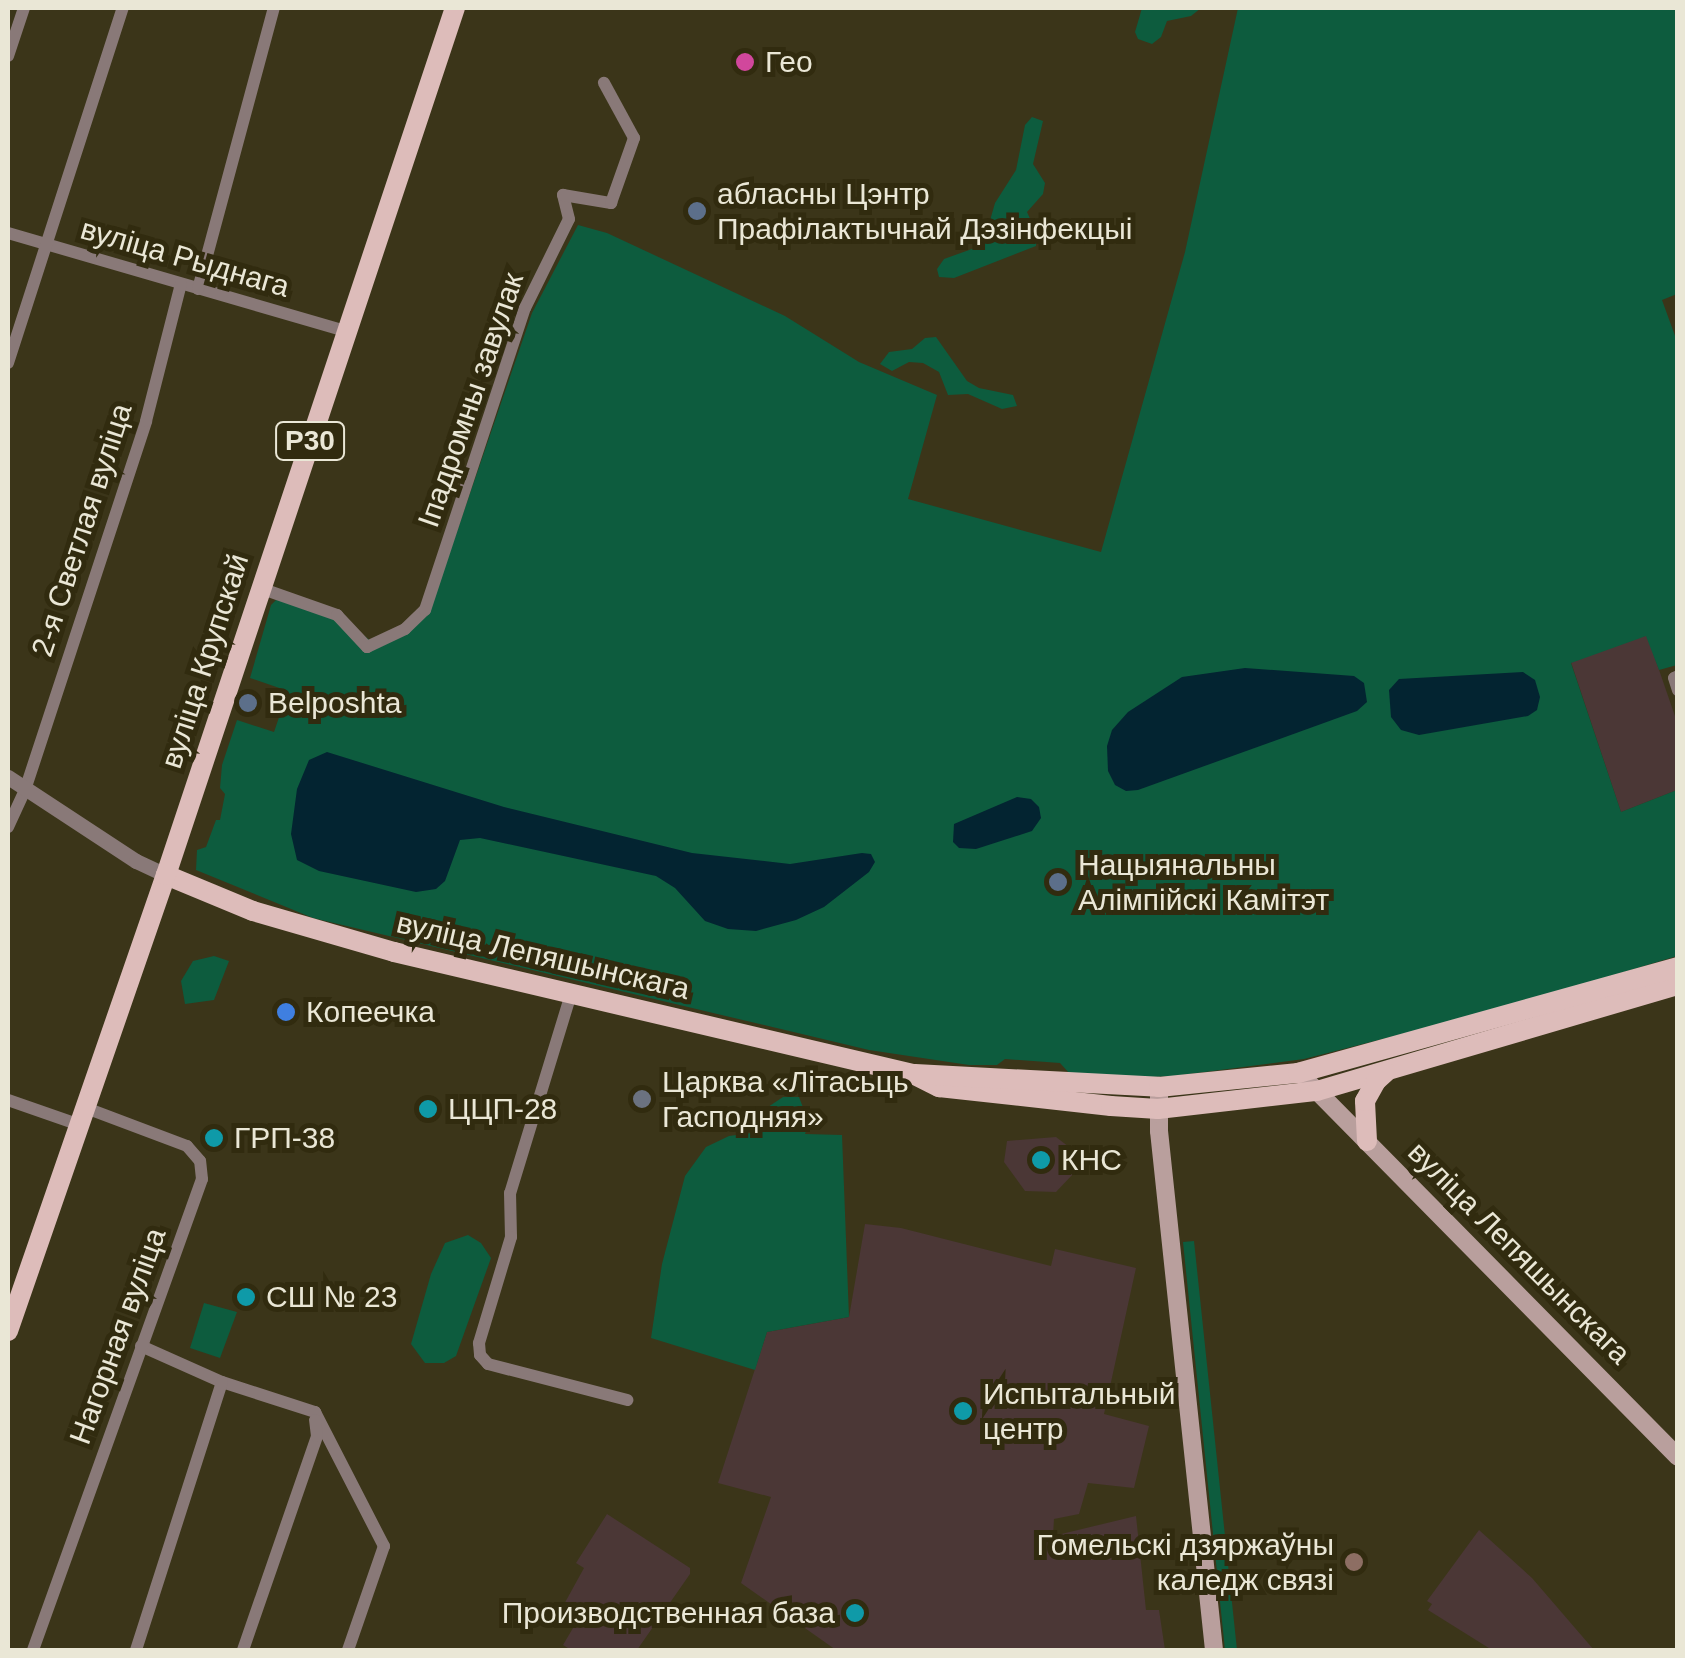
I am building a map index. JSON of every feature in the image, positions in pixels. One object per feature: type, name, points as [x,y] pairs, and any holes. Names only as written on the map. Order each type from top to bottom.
[{"type":"main road","name":"вуліца Крупскай","points":[[8,1331],[166,875],[454,8]]},
{"type":"main road","name":"вуліца Лепяшынскага","points":[[166,875],[285,922],[914,1074],[1159,1098],[1317,1091]]},
{"type":"main road","points":[[1298,1073],[1678,967]]},
{"type":"main road","points":[[1317,1091],[1678,986]]},
{"type":"main road","points":[[1367,1142],[1366,1101],[1376,1080],[1389,1070]]},
{"type":"main road","name":"вуліца Лепяшынскага","points":[[1159,1098],[1298,1073],[1678,1457]]},
{"type":"main road","points":[[1159,1098],[1214,1650]]},
{"type":"street","points":[[8,56],[24,8]]},
{"type":"street","points":[[8,363],[123,8]]},
{"type":"street","points":[[198,288],[274,8]]},
{"type":"street","name":"Іпадромны завулак","points":[[260,588],[338,615],[367,647],[406,629],[425,610],[525,308],[570,219],[563,195],[611,203],[634,138],[604,84]]},
{"type":"street","name":"вуліца Рыднага","points":[[8,233],[348,332]]},
{"type":"street","name":"2-я Светлая вуліца","points":[[8,827],[25,790],[146,420],[181,284]]},
{"type":"street","points":[[1678,676],[1674,678],[1678,690]]},
{"type":"street","points":[[8,778],[136,861],[166,875]]},
{"type":"street","points":[[571,994],[510,1193],[511,1237],[479,1343],[480,1354],[488,1364],[627,1400]]},
{"type":"street","points":[[8,1100],[80,1115]]},
{"type":"street","name":"Нагорная вуліца","points":[[34,1650],[200,1183],[200,1160],[187,1146],[80,1115]]},
{"type":"street","points":[[141,1346],[222,1382],[315,1412],[384,1546],[348,1650]]},
{"type":"street","points":[[136,1650],[222,1382]]},
{"type":"street","points":[[242,1650],[317,1436],[315,1412]]},
{"type":"shaded area","points":[[1647,635],[1677,722],[1677,790],[1621,812],[1571,662]]},
{"type":"shaded area","points":[[1056,1137],[1077,1158],[1074,1173],[1056,1192],[1025,1191],[1004,1162],[1007,1141]]},
{"type":"shaded area","points":[[865,1224],[901,1228],[1051,1266],[1055,1249],[1136,1268],[1104,1414],[1149,1426],[1134,1488],[1088,1483],[1079,1514],[1054,1519],[1053,1536],[1136,1516],[1146,1610],[1159,1610],[1165,1650],[836,1650],[741,1583],[771,1497],[718,1483],[767,1332],[849,1317]]},
{"type":"shaded area","points":[[607,1514],[690,1568],[690,1574],[637,1650],[571,1650],[563,1645],[573,1628],[557,1617],[584,1568],[576,1563]]},
{"type":"shaded area","points":[[1479,1530],[1532,1578],[1594,1650],[1492,1650],[1428,1610],[1432,1604],[1427,1601]]},
{"type":"green space","points":[[1142,8],[1201,8],[1191,16],[1167,21],[1161,37],[1152,44],[1138,39],[1135,32]]},
{"type":"green space","points":[[1238,8],[1677,8],[1677,294],[1662,300],[1678,344],[1677,665],[1659,670],[1646,636],[1571,663],[1621,812],[1677,790],[1677,956],[1512,1006],[1304,1059],[1174,1076],[1105,1079],[1070,1074],[1060,1063],[1005,1059],[997,1065],[969,1065],[869,1050],[313,918],[196,870],[197,850],[206,847],[216,820],[220,820],[225,794],[220,788],[222,765],[237,720],[274,732],[288,691],[250,678],[271,605],[276,600],[332,611],[376,645],[432,604],[532,313],[578,225],[607,233],[785,316],[859,362],[937,395],[908,499],[1101,552],[1185,252]]},
{"type":"green space","points":[[1032,117],[1043,121],[1033,164],[1045,183],[1043,194],[1027,212],[1037,234],[1036,246],[954,278],[939,277],[937,269],[944,259],[983,245],[995,203],[1016,170],[1025,125]]},
{"type":"green space","points":[[936,337],[967,381],[979,388],[1013,395],[1017,406],[1002,409],[968,394],[948,395],[939,372],[923,363],[909,362],[892,371],[880,364],[889,352],[912,349],[925,338]]},
{"type":"green space","points":[[214,956],[229,961],[214,1000],[185,1004],[181,981],[193,961]]},
{"type":"green space","points":[[783,1097],[799,1097],[809,1123],[805,1134],[842,1135],[849,1317],[767,1332],[755,1370],[651,1338],[662,1264],[685,1176],[706,1147],[729,1136],[759,1132],[759,1113]]},
{"type":"green space","points":[[468,1235],[481,1243],[491,1258],[456,1356],[444,1363],[425,1363],[411,1344],[431,1274],[445,1243]]},
{"type":"green space","points":[[1194,1241],[1237,1650],[1225,1650],[1183,1242]]},
{"type":"green space","points":[[204,1303],[237,1312],[220,1358],[190,1348]]},
{"type":"water","points":[[1245,668],[1354,676],[1364,683],[1367,702],[1357,711],[1138,790],[1126,791],[1115,785],[1108,771],[1107,746],[1112,730],[1128,712],[1182,677]]},
{"type":"water","points":[[1523,672],[1535,680],[1540,697],[1537,710],[1528,716],[1419,735],[1401,730],[1391,717],[1389,690],[1399,679]]},
{"type":"water","points":[[327,752],[504,807],[692,853],[790,864],[862,853],[871,854],[875,862],[869,872],[824,907],[756,931],[728,929],[705,921],[675,888],[656,876],[480,838],[460,840],[445,881],[436,889],[416,892],[319,871],[297,860],[291,834],[297,789],[309,760]]},
{"type":"water","points":[[1017,797],[1031,799],[1039,807],[1041,818],[1032,831],[976,849],[959,848],[953,842],[954,824]]},
{"type":"place","name":"Гео","points":[[745,62]]},
{"type":"place","name":"абласны Цэнтр Прафілактычнай Дэзінфекцыі","points":[[697,211]]},
{"type":"place","name":"Belposhta","points":[[248,703]]},
{"type":"place","name":"Нацыянальны Алімпійскі Камітэт","points":[[1058,882]]},
{"type":"place","name":"Копеечка","points":[[286,1012]]},
{"type":"place","name":"Царква «Літасьць Гасподняя»","points":[[642,1099]]},
{"type":"place","name":"ЦЦП-28","points":[[428,1109]]},
{"type":"place","name":"ГРП-38","points":[[214,1138]]},
{"type":"place","name":"КНС","points":[[1041,1160]]},
{"type":"place","name":"СШ № 23","points":[[246,1297]]},
{"type":"place","name":"Испытальный центр","points":[[963,1411]]},
{"type":"place","name":"Гомельскі дзяржаўны каледж связі","points":[[1354,1562]]},
{"type":"place","name":"Производственная база","points":[[855,1613]]}]
